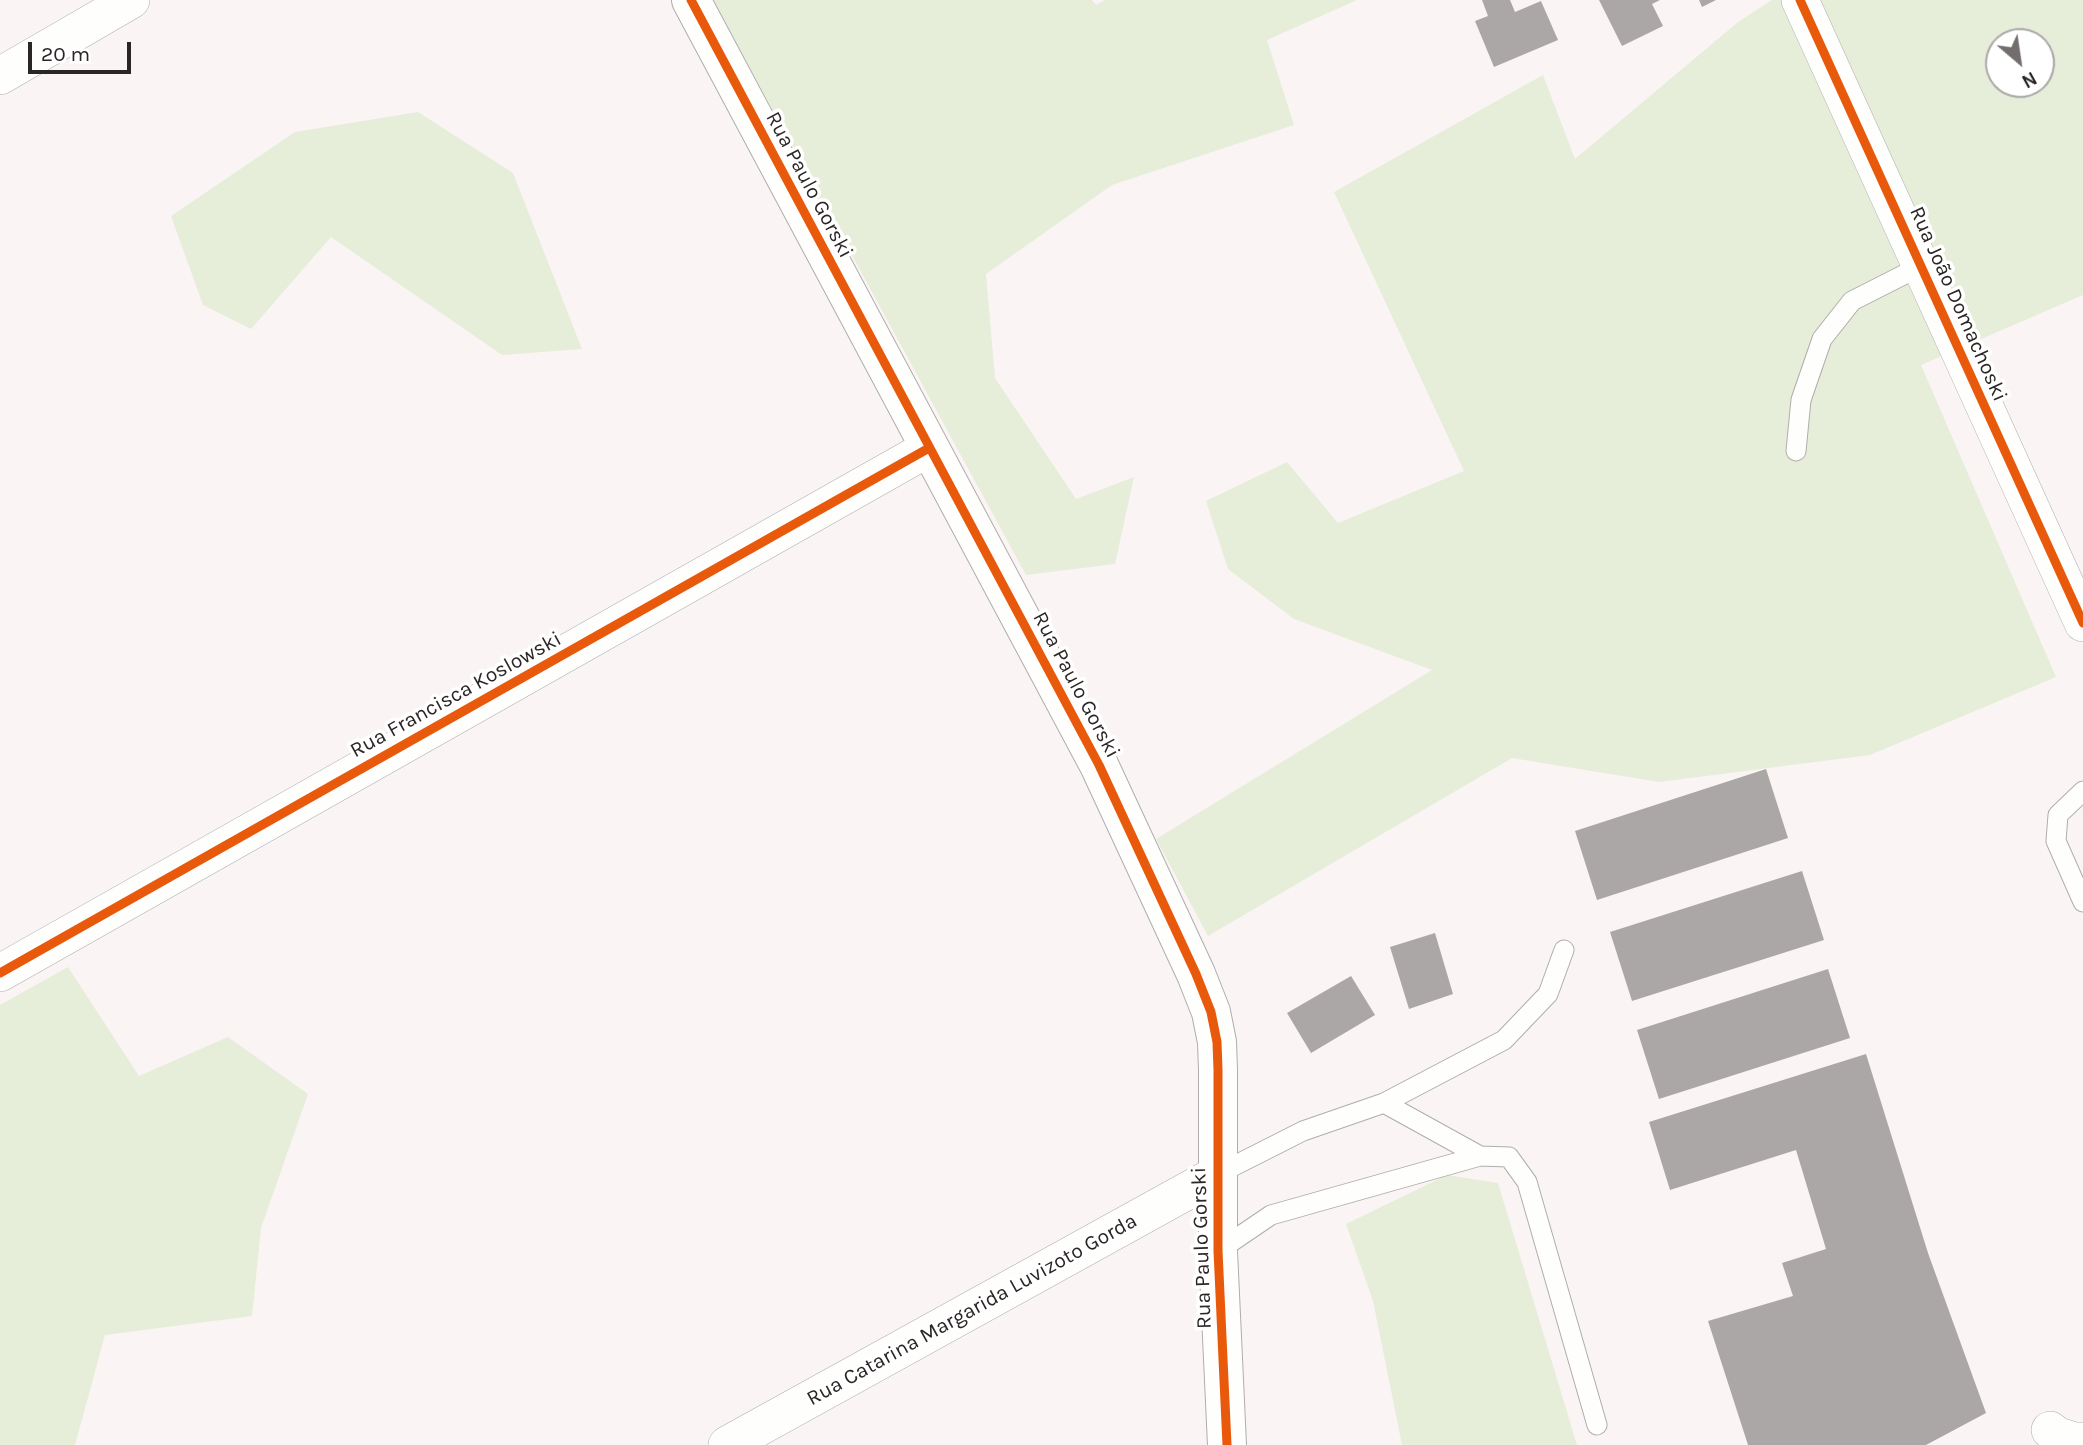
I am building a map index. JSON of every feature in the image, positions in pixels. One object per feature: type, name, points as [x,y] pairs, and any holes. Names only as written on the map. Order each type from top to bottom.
[{"type":"street","points":[[0,76],[131,0]]},
{"type":"street","name":"Rua Paulo Gorski","points":[[691,0],[1099,765],[1196,974],[1210,1012],[1217,1042],[1216,1175],[1227,1445]]},
{"type":"street","name":"Rua João Domachoski","points":[[1800,0],[2083,623]]},
{"type":"street","name":"Rua Francisca Koslowski","points":[[0,973],[929,448]]},
{"type":"street","name":"Rua Catarina Margarida Luvizoto Gorda","points":[[727,1445],[1216,1175]]},
{"type":"lane","points":[[1796,451],[1801,400],[1822,339],[1852,301],[1921,266]]},
{"type":"lane","points":[[2083,791],[2058,815],[2056,841],[2083,902]]},
{"type":"lane","points":[[1216,1175],[1303,1132],[1384,1103],[1504,1040],[1548,995],[1564,950]]},
{"type":"lane","points":[[1384,1103],[1480,1156]]},
{"type":"lane","points":[[1218,1251],[1271,1215],[1480,1156],[1508,1157],[1527,1182],[1597,1425]]},
{"type":"green space","points":[[713,0],[1092,0],[1096,5],[1105,0],[1357,0],[1267,40],[1294,125],[1112,185],[986,274],[995,378],[1076,499],[1134,477],[1115,564],[1026,575]]},
{"type":"green space","points":[[1772,0],[2083,0],[2083,295],[1921,365],[2056,677],[1870,755],[1659,782],[1512,758],[1208,936],[1156,839],[1432,670],[1294,619],[1228,569],[1206,501],[1287,462],[1338,523],[1464,471],[1334,192],[1543,75],[1575,159],[1738,22]]},
{"type":"green space","points":[[418,112],[513,173],[582,349],[502,355],[331,237],[251,329],[203,305],[171,216],[295,132]]},
{"type":"green space","points":[[68,967],[139,1076],[228,1037],[308,1094],[261,1228],[252,1316],[105,1335],[75,1445],[0,1445],[0,1005]]},
{"type":"green space","points":[[1447,1175],[1498,1183],[1577,1445],[1402,1445],[1373,1301],[1346,1224]]},
{"type":"building","points":[[1482,0],[1510,0],[1515,12],[1541,1],[1558,40],[1494,67],[1475,21],[1488,16]]},
{"type":"building","points":[[1599,0],[1660,0],[1652,4],[1663,26],[1622,46]]},
{"type":"building","points":[[1699,0],[1716,0],[1702,7]]},
{"type":"building","points":[[1766,769],[1788,838],[1597,900],[1575,831]]},
{"type":"building","points":[[1802,871],[1824,940],[1632,1001],[1610,932]]},
{"type":"building","points":[[1435,933],[1453,994],[1409,1009],[1390,947]]},
{"type":"building","points":[[1828,969],[1850,1038],[1659,1099],[1637,1030]]},
{"type":"building","points":[[1351,976],[1375,1015],[1311,1053],[1287,1013]]},
{"type":"building","points":[[1866,1054],[1928,1253],[1986,1413],[1926,1445],[1748,1445],[1708,1321],[1793,1296],[1782,1263],[1826,1249],[1796,1150],[1670,1190],[1649,1122]]},
{"type":"cycle path","points":[[691,0],[1099,765],[1211,1012],[1217,1042],[1218,1251],[1227,1445]]},
{"type":"cycle path","points":[[1800,0],[2083,623]]},
{"type":"cycle path","points":[[0,973],[929,448]]}]
